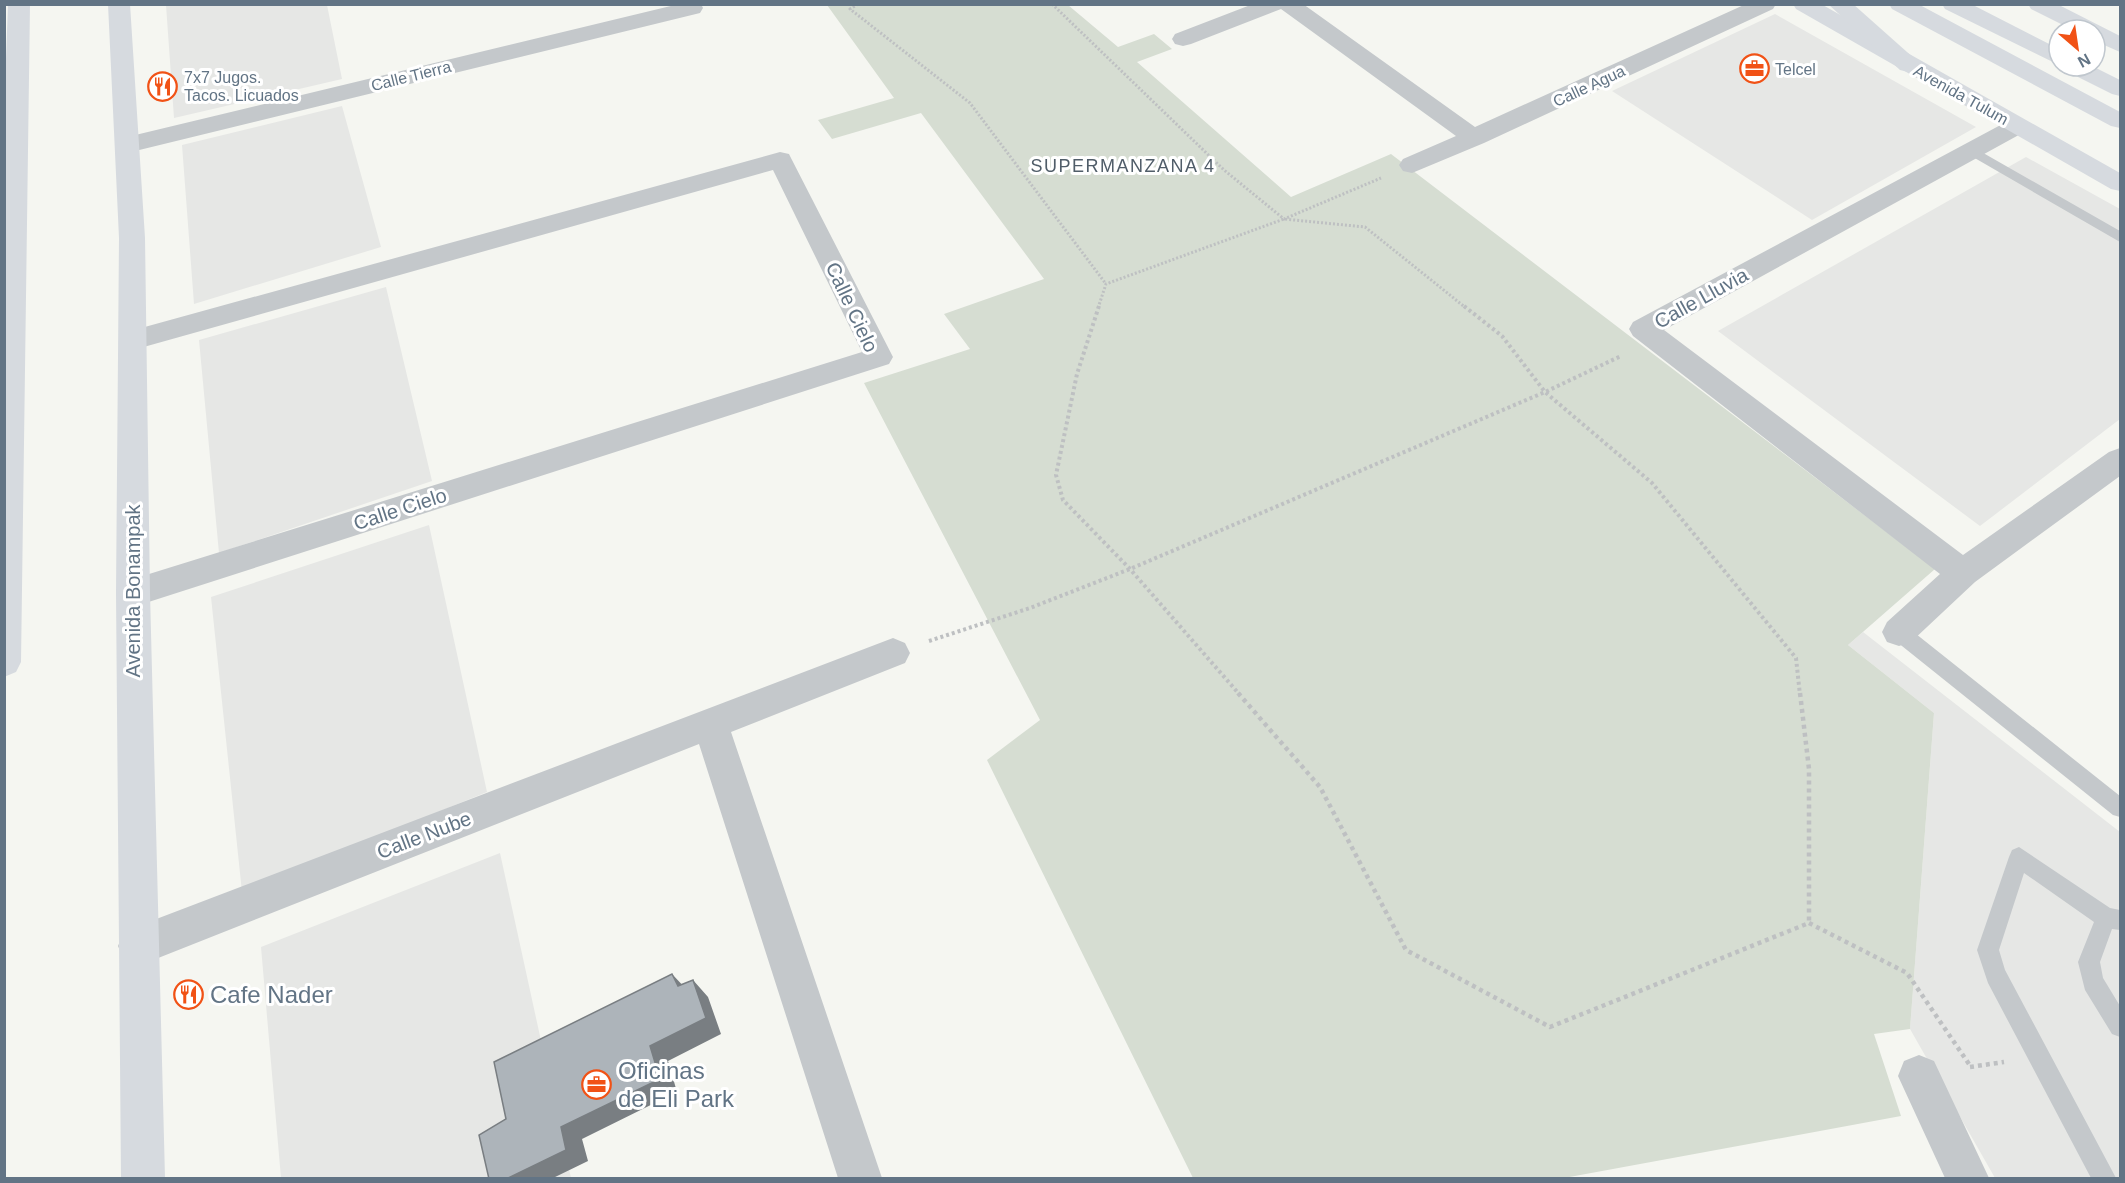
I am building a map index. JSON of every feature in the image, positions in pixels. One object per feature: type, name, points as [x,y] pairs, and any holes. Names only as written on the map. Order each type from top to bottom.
[{"type":"main road","points":[[4,662],[19,4]]},
{"type":"main road","name":"Avenida Bonampak","points":[[119,4],[132,238],[133,593],[142,1176]]},
{"type":"main road","name":"Avenida Tulum","points":[[1804,4],[1908,65],[2121,183]]},
{"type":"main road","points":[[1839,4],[1908,65]]},
{"type":"main road","points":[[1900,4],[2121,121]]},
{"type":"main road","points":[[1953,4],[2047,52]]},
{"type":"main road","points":[[1977,4],[2047,42]]},
{"type":"main road","points":[[2042,5],[2067,18]]},
{"type":"main road","points":[[2107,38],[2121,45]]},
{"type":"main road","points":[[2107,75],[2121,82]]},
{"type":"main road","points":[[2099,78],[2121,89]]},
{"type":"street","name":"Calle Tierra","points":[[127,145],[692,8],[690,4]]},
{"type":"street","points":[[1183,39],[1274,4]]},
{"type":"street","points":[[1288,4],[1474,138]]},
{"type":"street","name":"Calle Agua","points":[[1412,165],[1765,4]]},
{"type":"street","name":"Calle Lluvia","points":[[1964,573],[1643,329],[2017,126]]},
{"type":"street","name":"Calle Cielo","points":[[133,340],[780,160],[879,357],[133,593]]},
{"type":"street","points":[[1899,632],[1964,573],[2121,460]]},
{"type":"street","name":"Calle Nube","points":[[138,946],[893,653]]},
{"type":"street","points":[[711,725],[860,1179]]},
{"type":"street","points":[[1919,1076],[1967,1179]]},
{"type":"lane","points":[[1971,150],[2121,237]]},
{"type":"lane","points":[[1899,632],[2121,808]]},
{"type":"lane","points":[[2104,1179],[1996,975],[1988,950],[2019,857],[2114,919],[2089,962],[2093,982],[2121,1026]]},
{"type":"path","points":[[858,4],[850,9],[970,103],[1106,284]]},
{"type":"path","points":[[1052,4],[1224,170],[1284,219],[1365,227],[1502,336],[1545,392],[1652,483],[1796,658],[1809,769],[1809,923]]},
{"type":"path","points":[[1106,284],[1284,219],[1412,165]]},
{"type":"path","points":[[1106,284],[1077,374],[1056,475],[1063,500],[1130,569],[1320,787],[1406,950],[1550,1027],[1809,923],[1906,973],[1971,1067]]},
{"type":"path","points":[[893,653],[1030,608],[1130,569],[1545,392],[1657,339]]},
{"type":"path","points":[[1919,1076],[2040,1056]]},
{"type":"shaded area","points":[[166,5],[327,5],[342,79],[174,118]]},
{"type":"shaded area","points":[[827,5],[1068,5],[1118,47],[1154,34],[1172,49],[1137,62],[1291,197],[1391,154],[1935,569],[1848,645],[1934,713],[1910,1029],[1874,1034],[1901,1116],[1564,1178],[1193,1178],[987,760],[1040,720],[864,383],[970,349],[944,314],[1044,279],[921,113],[832,139],[818,120],[894,98]]},
{"type":"shaded area","points":[[1775,14],[1976,127],[1812,220],[1612,91]]},
{"type":"shaded area","points":[[342,106],[381,247],[194,304],[182,145]]},
{"type":"shaded area","points":[[2026,157],[2120,209],[2120,419],[1980,526],[1718,331]]},
{"type":"shaded area","points":[[386,287],[432,481],[219,553],[199,340]]},
{"type":"shaded area","points":[[429,525],[487,792],[242,892],[211,597]]},
{"type":"shaded area","points":[[1863,632],[2120,832],[2120,1178],[1995,1178],[1910,1029],[1934,713],[1848,645]]},
{"type":"shaded area","points":[[500,853],[571,1178],[281,1178],[261,947]]},
{"type":"building","name":"Oficinas de Eli Park","points":[[672,974],[678,986],[693,980],[706,1018],[650,1046],[660,1079],[561,1127],[566,1150],[506,1179],[489,1179],[479,1135],[506,1119],[494,1062]]},
{"type":"place","name":"Telcel","points":[[1754,69]]},
{"type":"place","name":"7x7 Jugos. Tacos. Licuados","points":[[163,86]]},
{"type":"place","name":"Cafe Nader","points":[[189,994]]},
{"type":"place","name":"Oficinas de Eli Park","points":[[597,1084]]},
{"type":"district","name":"SUPERMANZANA 4","points":[[1123,166]]}]
